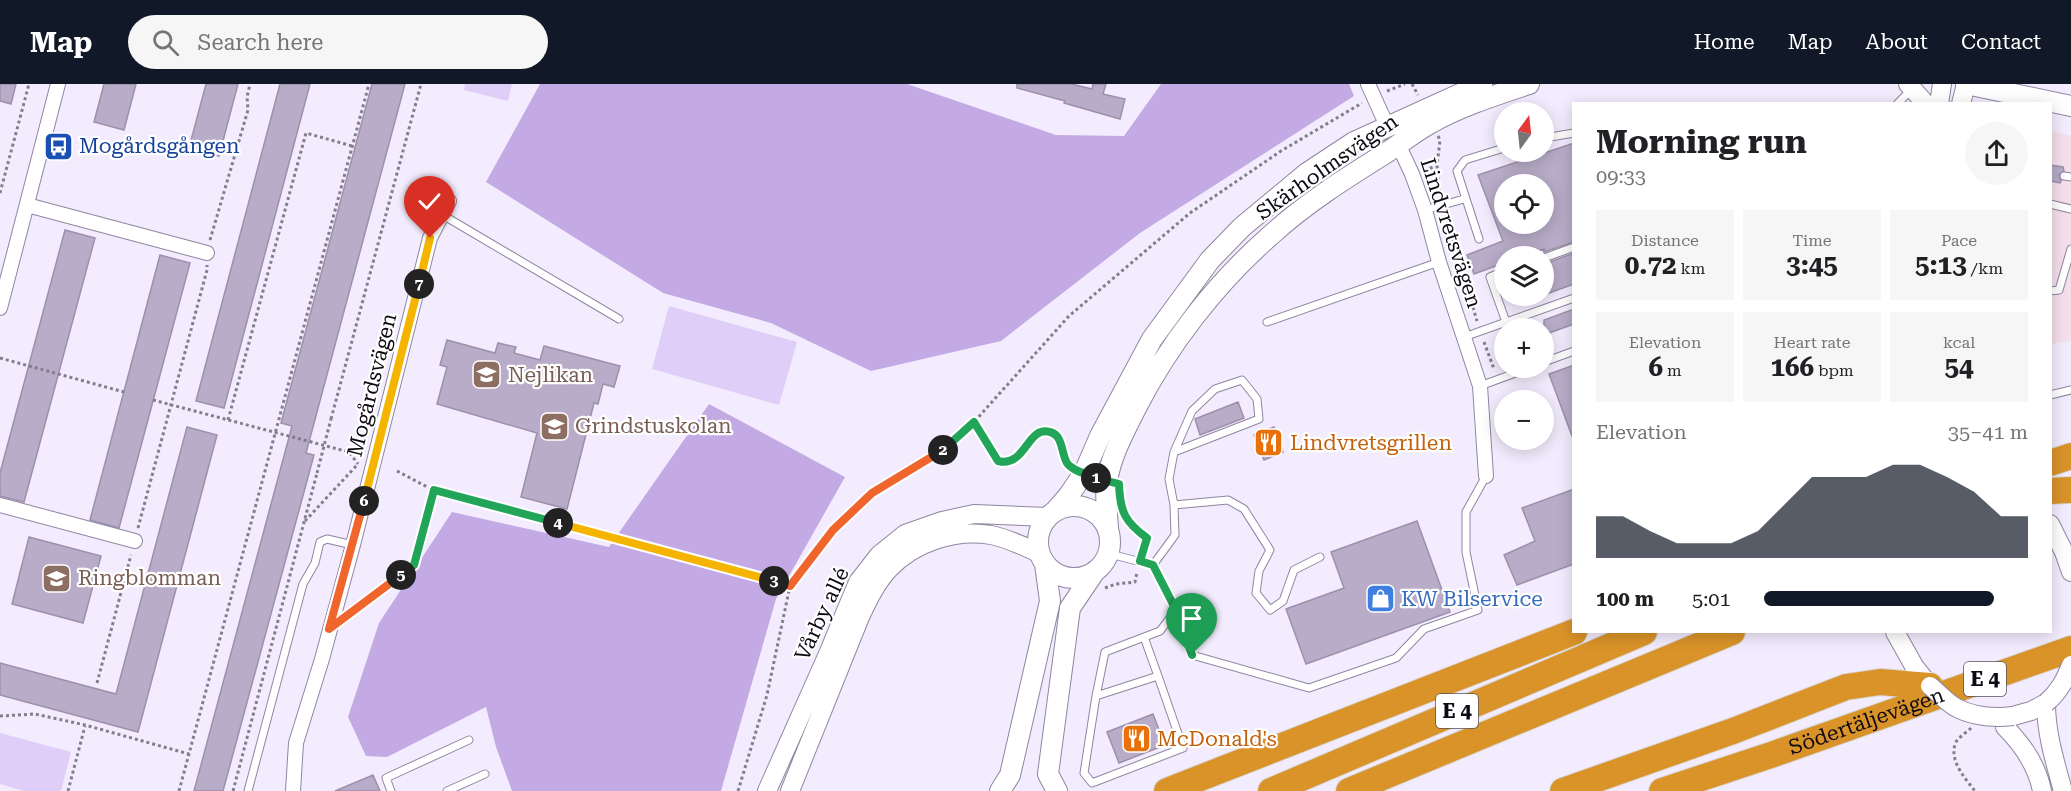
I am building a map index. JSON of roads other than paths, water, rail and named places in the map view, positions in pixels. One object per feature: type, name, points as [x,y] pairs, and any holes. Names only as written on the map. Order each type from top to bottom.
[{"type":"highway","points":[[2052,463],[2071,456]]},
{"type":"highway","points":[[2052,491],[2071,490]]},
{"type":"highway","points":[[1167,791],[1572,633]]},
{"type":"highway","name":"E 4","points":[[1271,791],[1642,633]]},
{"type":"highway","points":[[1349,791],[1730,633]]},
{"type":"highway","name":"Södertäljevägen","points":[[1662,791],[2071,649]]},
{"type":"highway","points":[[1563,791],[1733,731],[1846,687],[1880,682],[1930,687]]},
{"type":"highway","points":[[1717,791],[1814,753],[1899,708]]},
{"type":"main road","name":"Skärholmsvägen","points":[[1051,513],[1069,495],[1084,473],[1120,397],[1152,339],[1210,260],[1242,227],[1307,173],[1354,142],[1482,84]]},
{"type":"main road","name":"Skärholmsvägen","points":[[1108,528],[1107,481],[1113,459],[1143,395],[1188,327],[1244,260],[1271,234],[1344,179],[1432,122],[1495,95],[1529,84]]},
{"type":"main road","points":[[1966,84],[2052,102]]},
{"type":"main road","points":[[2052,102],[2071,106]]},
{"type":"main road","points":[[1387,126],[1398,144]]},
{"type":"main road","points":[[1000,791],[1011,775],[1050,601],[1042,558],[1038,534],[1040,528],[1051,513],[1065,506],[1086,507],[1095,512],[1108,528],[1111,541],[1110,554],[1104,564],[1082,577],[1068,578],[1055,573],[1042,558]]},
{"type":"main road","points":[[1057,791],[1048,774],[1070,608],[1095,571]]},
{"type":"street","points":[[0,308],[58,84]]},
{"type":"street","points":[[1939,102],[1942,84]]},
{"type":"street","points":[[1962,102],[1966,84]]},
{"type":"street","points":[[1910,86],[1924,102]]},
{"type":"street","points":[[1371,90],[1387,126]]},
{"type":"street","name":"Lindvretsvägen","points":[[1398,144],[1425,210],[1439,262],[1480,386],[1486,476]]},
{"type":"street","name":"Mogårdsvägen","points":[[293,791],[296,743],[353,545],[430,238],[449,201]]},
{"type":"street","points":[[27,205],[207,253]]},
{"type":"street","points":[[0,505],[135,542]]},
{"type":"street","name":"Vårby allé","points":[[767,791],[858,582],[879,555],[906,534],[942,521],[974,514],[1051,513]]},
{"type":"street","points":[[2052,528],[2071,572]]},
{"type":"street","name":"Vårby allé","points":[[790,791],[870,594],[890,568],[905,554],[941,538],[959,534],[992,536],[1042,558]]},
{"type":"street","points":[[1896,633],[1914,666],[1930,687],[1957,708],[2000,722],[2021,743],[2034,766],[2042,791]]},
{"type":"street","points":[[2000,722],[2013,716],[2046,708],[2063,685],[2071,665]]},
{"type":"street","points":[[2046,708],[2050,739],[2063,791]]},
{"type":"lane","points":[[1899,102],[1910,86]]},
{"type":"lane","points":[[1554,136],[1572,132]]},
{"type":"lane","points":[[1479,239],[1456,171],[1465,160],[1494,150]]},
{"type":"lane","points":[[1425,210],[1464,199]]},
{"type":"lane","points":[[2052,204],[2071,209]]},
{"type":"lane","points":[[441,214],[619,319]]},
{"type":"lane","points":[[1554,254],[1572,248]]},
{"type":"lane","points":[[2052,291],[2059,290],[2071,249]]},
{"type":"lane","points":[[1267,322],[1439,262]]},
{"type":"lane","points":[[1494,275],[1490,277],[1494,288]]},
{"type":"lane","points":[[1517,318],[1572,299]]},
{"type":"lane","points":[[1464,337],[1494,326]]},
{"type":"lane","points":[[1554,358],[1572,352]]},
{"type":"lane","points":[[1480,386],[1503,378]]},
{"type":"lane","points":[[1153,565],[1175,535],[1174,505],[1169,479],[1174,452],[1192,411],[1215,389],[1242,380],[1257,399],[1259,419],[1174,452]]},
{"type":"lane","points":[[2052,395],[2071,390]]},
{"type":"lane","points":[[1110,554],[1153,565],[1176,610],[1192,655],[1309,688],[1396,658],[1424,628],[1478,610],[1466,552],[1466,512],[1486,476]]},
{"type":"lane","points":[[1174,505],[1228,500],[1244,509],[1270,550],[1259,571],[1256,593],[1270,610],[1283,601],[1294,570],[1320,557]]},
{"type":"lane","points":[[248,791],[303,584],[315,563],[320,542],[327,539],[353,545]]},
{"type":"lane","points":[[1144,638],[1183,748],[1092,783],[1084,773],[1105,651],[1160,631],[1176,610]]},
{"type":"lane","points":[[1096,696],[1158,676]]},
{"type":"lane","points":[[391,791],[386,778],[470,740]]},
{"type":"lane","points":[[447,791],[485,774]]},
{"type":"place","name":"Mogårdsgången","points":[[58,146]]},
{"type":"place","name":"Nejlikan","points":[[487,375]]},
{"type":"place","name":"Grindstuskolan","points":[[554,426]]},
{"type":"place","name":"Lindvretsgrillen","points":[[1269,443]]},
{"type":"place","name":"Ringblomman","points":[[57,578]]},
{"type":"place","name":"KW Bilservice","points":[[1380,599]]},
{"type":"place","name":"McDonald's","points":[[1136,739]]}]
